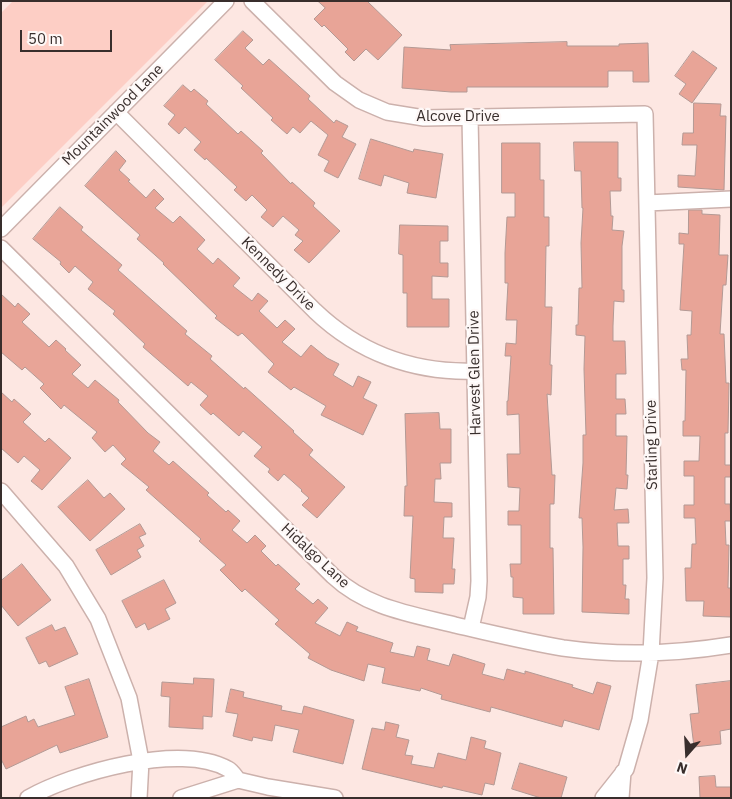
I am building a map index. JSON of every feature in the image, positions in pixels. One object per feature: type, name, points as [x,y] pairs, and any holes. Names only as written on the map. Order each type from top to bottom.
[{"type":"street","name":"Mountainwood Lane","points":[[1,229],[226,1]]},
{"type":"street","name":"Alcove Drive","points":[[252,1],[333,81],[360,100],[378,109],[407,116],[430,118],[645,114]]},
{"type":"street","name":"Kennedy Drive","points":[[116,112],[315,311],[341,332],[370,350],[406,364],[444,371],[475,371]]},
{"type":"street","name":"Starling Drive","points":[[603,798],[623,772],[640,720],[651,653],[655,589],[645,114]]},
{"type":"street","name":"Harvest Glen Drive","points":[[470,117],[479,581],[478,596],[471,628]]},
{"type":"street","points":[[647,203],[731,199]]},
{"type":"street","name":"Hidalgo Lane","points":[[1,248],[344,585],[366,600],[384,607],[471,628],[565,648],[603,652],[651,653],[731,645]]},
{"type":"street","points":[[1,491],[66,566],[98,619],[129,698],[140,761],[140,798]]},
{"type":"street","points":[[28,798],[85,774],[140,761],[179,758],[209,762],[229,769],[238,780]]},
{"type":"street","name":"Starling Drive","points":[[621,798],[623,772]]},
{"type":"street","points":[[181,798],[238,780],[335,798]]},
{"type":"shaded area","points":[[13,1],[208,1],[1,208],[1,13]]},
{"type":"building","points":[[318,1],[367,1],[402,35],[378,60],[366,49],[354,61],[345,52],[348,49],[324,25],[322,27],[314,19],[325,8]]},
{"type":"building","points":[[243,31],[253,40],[245,48],[263,65],[269,59],[310,96],[308,99],[334,123],[336,120],[348,126],[342,137],[356,144],[338,178],[324,171],[329,161],[318,155],[328,135],[311,121],[300,133],[293,127],[287,134],[241,88],[243,86],[215,60]]},
{"type":"building","points":[[567,42],[567,46],[619,46],[619,44],[648,43],[649,82],[633,82],[633,71],[608,71],[608,87],[467,87],[467,92],[402,88],[404,47],[451,50],[450,45]]},
{"type":"building","points":[[693,51],[717,68],[692,103],[679,94],[686,84],[675,76]]},
{"type":"building","points":[[183,85],[191,92],[194,89],[208,101],[206,104],[238,134],[241,131],[263,151],[261,153],[291,184],[292,182],[315,203],[313,206],[340,231],[309,263],[294,250],[303,241],[295,235],[299,230],[283,216],[273,227],[261,217],[267,210],[252,195],[246,201],[234,190],[237,187],[206,158],[205,160],[194,150],[201,142],[185,127],[179,134],[168,124],[175,115],[164,106]]},
{"type":"building","points":[[694,103],[721,104],[720,116],[726,116],[724,190],[678,187],[678,175],[695,176],[697,145],[682,145],[683,133],[693,133]]},
{"type":"building","points":[[371,139],[413,152],[414,149],[443,154],[436,198],[407,193],[409,183],[384,175],[381,186],[359,179]]},
{"type":"building","points":[[574,142],[618,142],[618,178],[621,178],[621,191],[610,191],[611,216],[613,216],[612,230],[624,231],[622,290],[624,290],[624,302],[614,301],[613,341],[625,341],[626,374],[616,374],[616,399],[625,399],[626,414],[616,414],[616,436],[627,436],[626,475],[628,475],[627,489],[616,488],[614,510],[628,509],[629,523],[617,523],[618,546],[629,546],[629,559],[623,559],[623,585],[626,585],[625,599],[629,599],[629,614],[582,612],[583,547],[582,518],[579,518],[583,435],[586,435],[585,336],[576,335],[576,325],[578,325],[579,288],[582,288],[581,243],[583,208],[581,171],[575,171]]},
{"type":"building","points":[[502,143],[540,143],[540,180],[544,180],[544,217],[549,217],[549,246],[546,246],[545,307],[552,307],[551,395],[547,394],[552,475],[555,475],[554,504],[550,504],[550,548],[553,548],[554,614],[523,614],[523,598],[513,597],[513,577],[511,577],[510,564],[521,564],[521,525],[508,525],[508,511],[519,511],[520,488],[508,487],[507,454],[520,454],[519,414],[507,415],[511,356],[505,356],[506,343],[516,344],[517,320],[506,320],[508,283],[505,283],[505,253],[507,217],[515,217],[515,193],[502,193]]},
{"type":"building","points":[[116,151],[126,161],[119,170],[130,180],[128,181],[146,198],[154,189],[164,199],[155,208],[173,223],[180,216],[205,240],[197,249],[213,264],[218,258],[240,278],[233,286],[252,301],[258,293],[268,301],[259,311],[277,328],[285,320],[295,329],[282,342],[301,357],[311,345],[327,358],[339,364],[333,375],[353,387],[358,376],[371,382],[363,398],[377,405],[363,435],[321,415],[326,406],[294,387],[291,390],[268,372],[274,364],[242,333],[238,336],[215,318],[217,316],[137,239],[140,235],[85,186]]},
{"type":"building","points":[[60,207],[83,227],[81,230],[122,265],[118,270],[187,331],[185,334],[212,356],[210,359],[244,389],[245,387],[294,431],[313,450],[309,455],[345,487],[317,518],[302,505],[309,498],[302,490],[284,474],[278,481],[268,472],[270,469],[254,456],[262,447],[243,431],[239,436],[213,413],[211,415],[200,405],[208,396],[191,382],[188,386],[143,347],[145,344],[113,314],[115,311],[88,289],[93,282],[75,266],[69,273],[60,264],[61,262],[33,239]]},
{"type":"building","points":[[689,210],[702,210],[702,214],[720,215],[719,255],[728,255],[726,285],[723,285],[720,334],[724,334],[726,383],[729,383],[728,433],[725,433],[725,465],[731,465],[731,477],[725,477],[725,504],[730,504],[731,521],[725,521],[726,545],[729,545],[728,588],[731,588],[731,617],[703,616],[704,601],[686,601],[685,568],[691,568],[692,544],[696,544],[695,518],[684,518],[684,505],[694,505],[694,476],[684,476],[684,461],[699,461],[700,436],[683,436],[686,370],[682,370],[681,359],[688,359],[687,335],[691,335],[692,311],[680,310],[684,244],[679,244],[679,233],[688,234]]},
{"type":"building","points":[[400,225],[448,226],[448,241],[440,241],[440,263],[448,263],[448,277],[432,276],[432,299],[449,299],[449,327],[407,327],[407,293],[403,293],[403,255],[399,254]]},
{"type":"building","points":[[1,294],[15,307],[18,303],[30,314],[22,322],[49,347],[56,340],[81,365],[72,374],[88,388],[95,380],[119,400],[118,402],[148,433],[160,442],[153,451],[169,465],[173,461],[209,493],[207,495],[226,512],[228,510],[240,521],[232,530],[247,543],[255,535],[266,546],[261,551],[276,566],[278,564],[300,584],[295,589],[313,604],[318,599],[328,608],[315,623],[340,636],[347,622],[358,627],[356,631],[393,643],[390,652],[414,657],[417,646],[430,649],[427,660],[449,666],[453,654],[485,664],[482,674],[504,680],[507,669],[525,674],[525,671],[573,685],[572,687],[593,694],[597,682],[611,686],[599,730],[564,720],[562,727],[491,707],[490,712],[441,699],[442,695],[421,688],[420,691],[382,683],[385,668],[368,664],[364,681],[331,670],[308,658],[310,654],[275,624],[279,620],[245,589],[242,592],[220,570],[226,565],[199,541],[201,539],[146,490],[149,487],[121,464],[126,459],[113,445],[105,452],[92,438],[97,432],[64,405],[61,409],[40,388],[44,384],[25,367],[22,370],[1,352]]},
{"type":"building","points":[[1,392],[12,402],[14,399],[31,414],[23,422],[45,442],[49,438],[71,458],[42,490],[31,481],[40,470],[24,456],[18,463],[1,448]]},
{"type":"building","points":[[439,413],[440,429],[451,429],[451,463],[440,463],[441,479],[435,479],[434,502],[452,503],[452,517],[444,517],[443,538],[454,538],[452,569],[455,569],[454,584],[443,584],[443,593],[415,592],[415,579],[410,578],[413,516],[404,516],[405,486],[407,486],[405,414]]},
{"type":"building","points":[[88,480],[104,498],[110,493],[125,509],[90,541],[58,507]]},
{"type":"building","points":[[140,524],[146,534],[139,537],[144,546],[137,550],[141,557],[111,575],[96,550]]},
{"type":"building","points":[[22,564],[51,600],[18,626],[1,605],[1,581]]},
{"type":"building","points":[[164,580],[176,603],[165,609],[170,619],[148,630],[145,623],[136,628],[122,601]]},
{"type":"building","points":[[52,625],[55,631],[65,627],[78,654],[49,667],[46,661],[39,664],[26,638]]},
{"type":"building","points":[[194,678],[214,679],[212,717],[203,716],[203,729],[169,727],[170,697],[161,696],[162,682],[193,684]]},
{"type":"building","points":[[89,679],[108,737],[60,753],[57,745],[6,769],[1,759],[1,727],[26,716],[28,722],[34,719],[38,727],[75,715],[65,687]]},
{"type":"building","points":[[731,681],[731,729],[720,731],[721,744],[694,747],[690,714],[699,713],[696,685]]},
{"type":"building","points":[[231,689],[244,692],[243,697],[282,706],[281,710],[302,714],[304,706],[354,720],[343,764],[293,752],[299,730],[275,725],[272,741],[253,737],[252,741],[233,736],[238,714],[226,712]]},
{"type":"building","points":[[386,722],[399,725],[396,737],[409,740],[405,755],[413,756],[411,764],[434,768],[438,753],[466,760],[471,737],[486,741],[484,748],[501,753],[494,785],[485,783],[482,795],[443,786],[442,788],[362,769],[372,728],[384,730]]},
{"type":"building","points":[[520,763],[567,777],[561,798],[541,798],[512,789]]},
{"type":"building","points":[[715,776],[716,787],[731,787],[731,798],[700,798],[699,777]]}]
